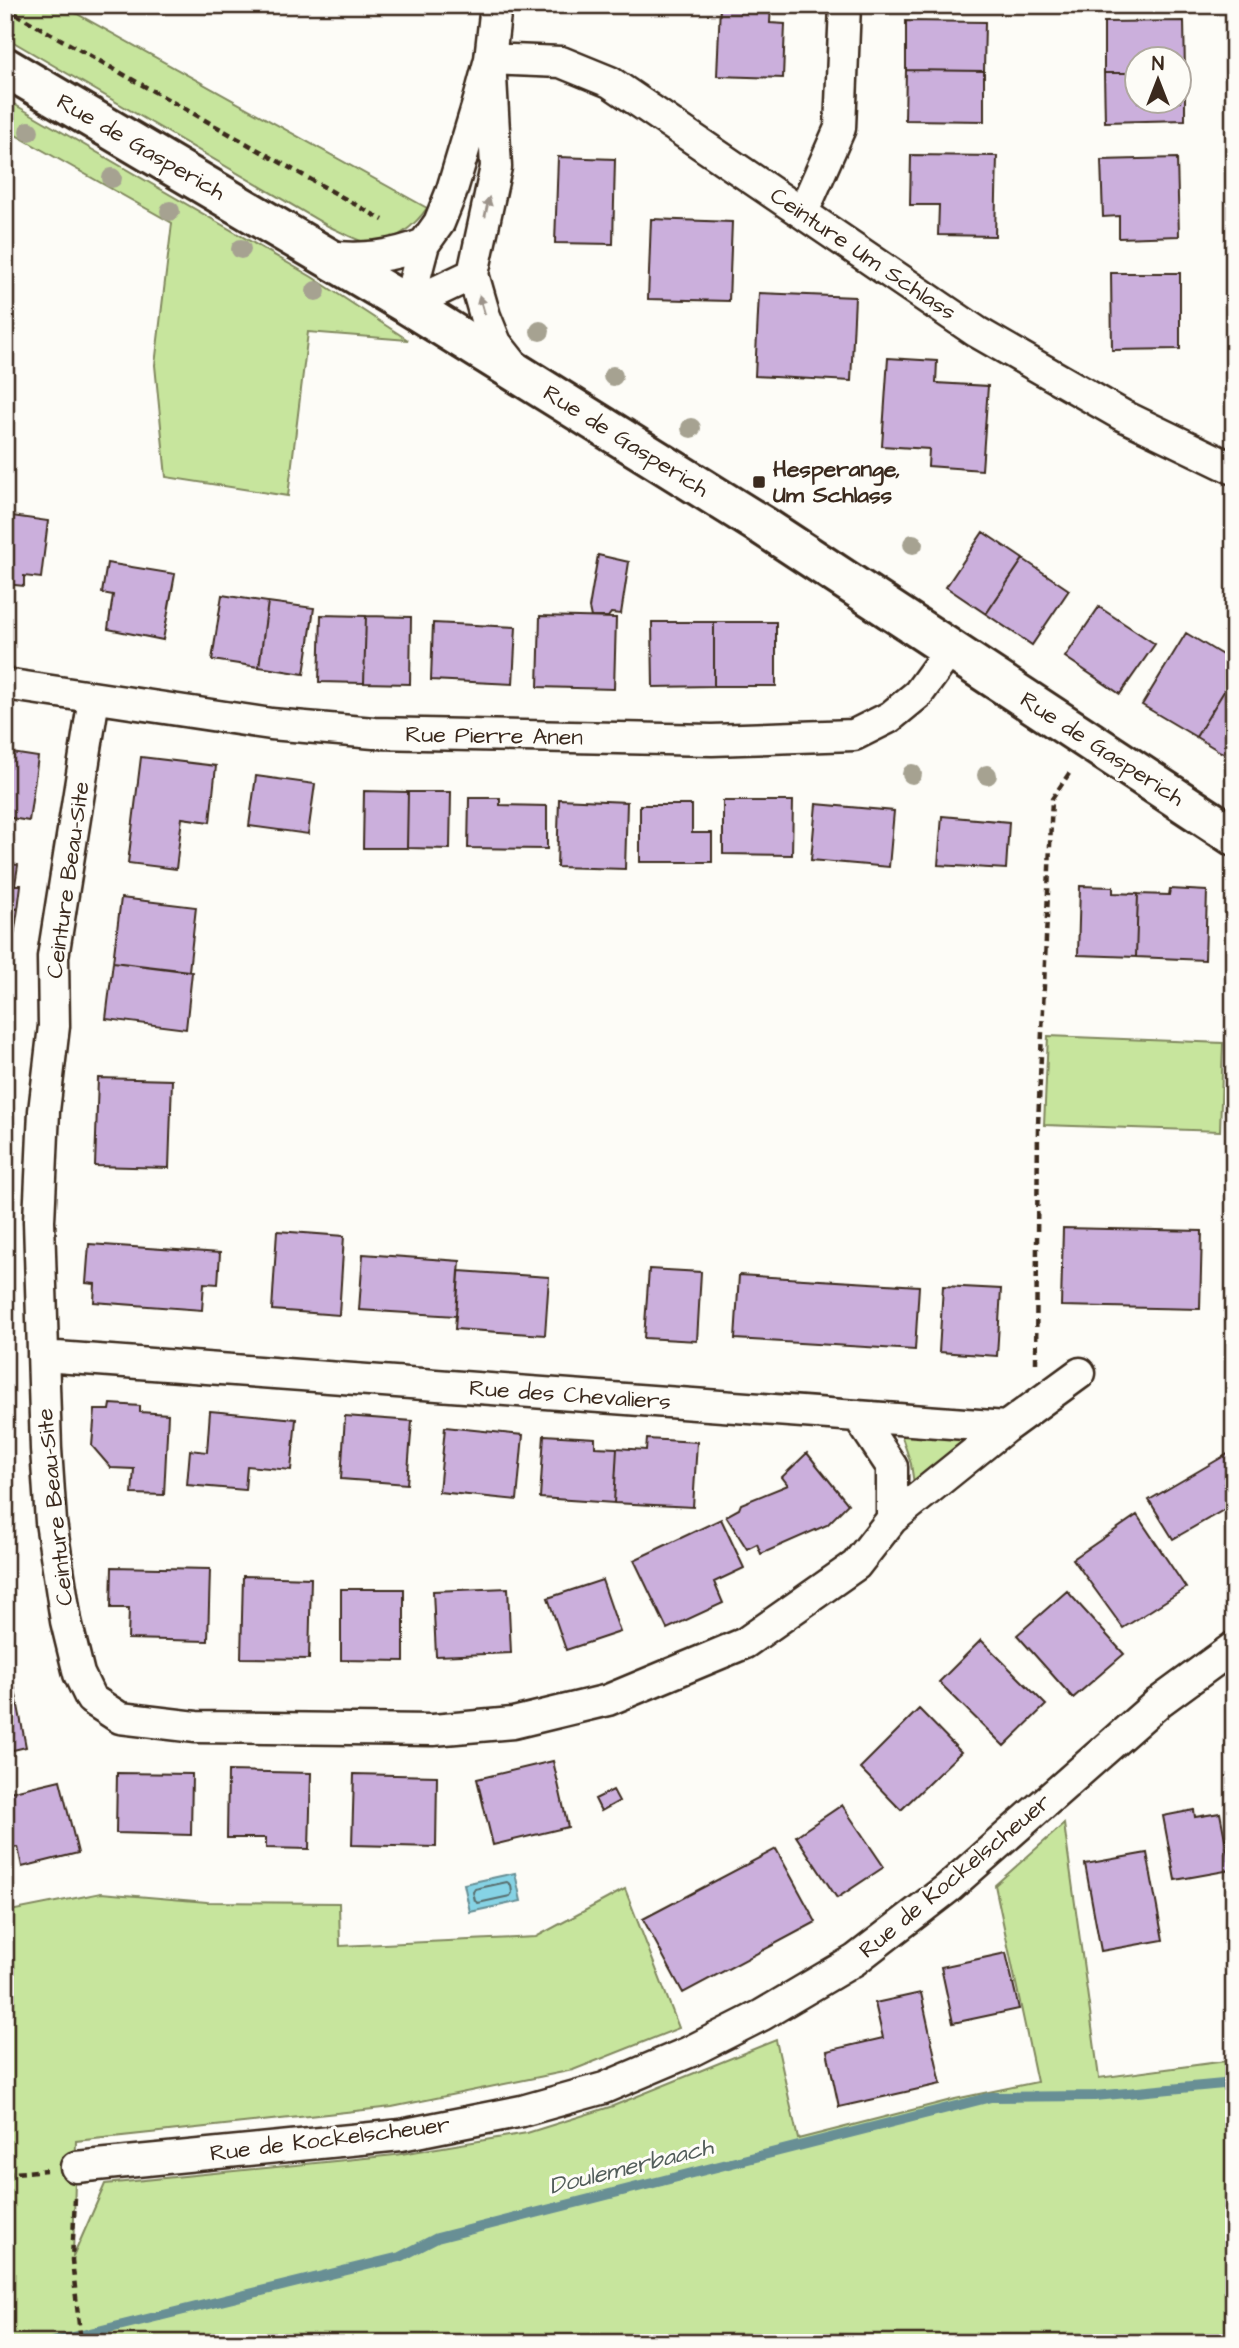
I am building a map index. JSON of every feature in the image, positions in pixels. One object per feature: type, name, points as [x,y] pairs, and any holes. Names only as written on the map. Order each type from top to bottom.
[{"type":"main road","name":"Rue de Gasperich","points":[[5,67],[408,305],[763,526],[1234,836]]},
{"type":"street","points":[[496,5],[490,59],[496,167],[473,274],[496,343],[522,376]]},
{"type":"street","points":[[803,212],[840,128],[845,5]]},
{"type":"street","points":[[408,305],[424,244],[439,223],[451,193],[490,59]]},
{"type":"street","name":"Ceinture Um Schlass","points":[[490,59],[561,62],[610,82],[977,332],[1122,415],[1234,469]]},
{"type":"street","points":[[326,257],[377,258],[424,244]]},
{"type":"street","points":[[408,305],[473,274]]},
{"type":"street","name":"Rue Pierre Anen","points":[[5,684],[271,724],[374,733],[712,740],[854,735],[890,718],[918,694],[950,650]]},
{"type":"street","name":"Ceinture Beau-Site","points":[[94,698],[53,957],[54,1026],[44,1111],[39,1221],[51,1522],[66,1621],[79,1674],[91,1699],[120,1718],[196,1727],[433,1730],[513,1723],[608,1700],[745,1643],[856,1565],[892,1519],[1006,1427]]},
{"type":"street","name":"Rue des Chevaliers","points":[[43,1356],[1006,1427]]},
{"type":"street","points":[[1006,1427],[1080,1373]]},
{"type":"street","points":[[858,1416],[892,1467],[892,1519]]},
{"type":"street","name":"Rue de Kockelscheuer","points":[[76,2167],[401,2135],[522,2111],[604,2088],[689,2052],[762,2015],[855,1960],[948,1888],[1159,1702],[1234,1647]]},
{"type":"path","points":[[5,8],[391,225]]},
{"type":"path","points":[[1035,1406],[1038,1125],[1052,799],[1072,768]]},
{"type":"path","points":[[76,2167],[72,2260],[81,2343]]},
{"type":"green space","points":[[5,5],[61,5],[427,208],[404,232],[382,243],[370,244],[328,226],[5,37]]},
{"type":"green space","points":[[5,99],[312,277],[408,340],[308,332],[288,496],[166,477],[155,365],[172,223],[5,129]]},
{"type":"green space","points":[[1048,1036],[1223,1043],[1220,1131],[1044,1125]]},
{"type":"green space","points":[[901,1434],[966,1438],[969,1442],[914,1484],[911,1464]]},
{"type":"green space","points":[[1064,1824],[1099,2078],[1234,2060],[1234,2343],[5,2343],[5,1912],[101,1893],[207,1902],[339,1903],[340,1946],[536,1937],[625,1889],[679,2028],[573,2070],[392,2107],[76,2141],[73,2257],[105,2184],[395,2155],[527,2133],[613,2106],[776,2040],[798,2139],[955,2099],[1037,2082],[995,1885]]},
{"type":"water","points":[[515,1873],[521,1901],[470,1912],[464,1884]]},
{"type":"building","points":[[720,5],[771,5],[770,23],[785,24],[783,78],[717,76]]},
{"type":"building","points":[[906,21],[985,22],[984,71],[906,70]]},
{"type":"building","points":[[1184,21],[1184,46],[1124,46],[1124,73],[1104,73],[1104,22]]},
{"type":"building","points":[[906,70],[984,71],[984,121],[905,120]]},
{"type":"building","points":[[1104,73],[1124,73],[1124,116],[1185,116],[1185,120],[1105,122]]},
{"type":"building","points":[[911,155],[997,156],[995,236],[938,235],[939,205],[910,205]]},
{"type":"building","points":[[558,157],[615,159],[613,244],[555,243]]},
{"type":"building","points":[[1177,158],[1179,236],[1119,238],[1119,216],[1103,217],[1101,160]]},
{"type":"building","points":[[651,219],[732,222],[729,301],[648,299]]},
{"type":"building","points":[[1111,273],[1180,273],[1180,349],[1112,350]]},
{"type":"building","points":[[759,293],[855,297],[851,381],[755,376]]},
{"type":"building","points":[[888,358],[937,361],[936,383],[988,386],[982,470],[928,466],[929,449],[882,446]]},
{"type":"building","points":[[5,515],[48,521],[41,578],[24,576],[24,586],[5,584]]},
{"type":"building","points":[[983,532],[1023,559],[986,614],[946,587]]},
{"type":"building","points":[[598,555],[629,562],[621,614],[591,617],[589,608]]},
{"type":"building","points":[[1023,559],[1069,590],[1032,645],[986,614]]},
{"type":"building","points":[[107,563],[175,574],[163,640],[108,629],[113,595],[102,593]]},
{"type":"building","points":[[222,595],[268,602],[259,667],[212,660]]},
{"type":"building","points":[[268,602],[314,608],[304,674],[259,667]]},
{"type":"building","points":[[1099,607],[1155,644],[1120,694],[1065,657]]},
{"type":"building","points":[[321,615],[366,616],[364,683],[319,682]]},
{"type":"building","points":[[366,616],[411,617],[410,684],[364,683]]},
{"type":"building","points":[[540,616],[616,618],[614,689],[538,687]]},
{"type":"building","points":[[652,622],[714,622],[714,686],[653,687]]},
{"type":"building","points":[[714,622],[776,622],[776,686],[714,686]]},
{"type":"building","points":[[433,623],[516,627],[513,684],[431,680]]},
{"type":"building","points":[[1186,633],[1234,662],[1234,675],[1196,737],[1142,705]]},
{"type":"building","points":[[1234,675],[1234,760],[1196,737]]},
{"type":"building","points":[[5,752],[38,757],[29,821],[5,817]]},
{"type":"building","points":[[141,757],[216,766],[210,822],[182,818],[176,869],[128,863]]},
{"type":"building","points":[[256,776],[315,784],[308,834],[249,826]]},
{"type":"building","points":[[364,791],[408,792],[407,848],[363,848]]},
{"type":"building","points":[[408,792],[451,792],[450,849],[407,848]]},
{"type":"building","points":[[469,798],[500,798],[500,805],[547,806],[547,849],[468,848]]},
{"type":"building","points":[[559,799],[627,802],[625,869],[557,867]]},
{"type":"building","points":[[723,801],[793,801],[792,855],[723,854]]},
{"type":"building","points":[[816,804],[894,811],[889,867],[811,860]]},
{"type":"building","points":[[640,805],[692,805],[692,833],[712,833],[712,862],[640,862]]},
{"type":"building","points":[[942,816],[1009,822],[1006,869],[938,865]]},
{"type":"building","points":[[5,863],[18,865],[15,885],[21,885],[18,909],[5,907]]},
{"type":"building","points":[[1080,886],[1113,887],[1113,893],[1138,894],[1136,957],[1078,955]]},
{"type":"building","points":[[1170,889],[1207,891],[1205,960],[1136,957],[1138,894],[1169,895]]},
{"type":"building","points":[[121,898],[196,907],[189,971],[113,962]]},
{"type":"building","points":[[5,907],[18,909],[12,949],[5,949]]},
{"type":"building","points":[[113,962],[192,972],[186,1029],[106,1019]]},
{"type":"building","points":[[98,1078],[172,1080],[169,1168],[95,1166]]},
{"type":"building","points":[[1063,1228],[1202,1231],[1200,1309],[1061,1306]]},
{"type":"building","points":[[277,1231],[344,1236],[339,1315],[272,1310]]},
{"type":"building","points":[[89,1244],[220,1253],[218,1284],[204,1283],[202,1310],[94,1302],[95,1284],[86,1283]]},
{"type":"building","points":[[363,1254],[460,1261],[456,1316],[359,1310]]},
{"type":"building","points":[[649,1269],[701,1272],[697,1341],[644,1338]]},
{"type":"building","points":[[459,1271],[549,1277],[545,1335],[455,1329]]},
{"type":"building","points":[[739,1275],[919,1286],[915,1350],[735,1339]]},
{"type":"building","points":[[943,1286],[1001,1289],[997,1356],[939,1352]]},
{"type":"building","points":[[111,1404],[140,1406],[140,1412],[168,1414],[164,1495],[132,1494],[134,1469],[111,1468],[92,1446],[95,1410],[110,1410]]},
{"type":"building","points":[[210,1411],[296,1419],[291,1470],[247,1466],[245,1490],[187,1485],[190,1450],[207,1452]]},
{"type":"building","points":[[345,1416],[412,1421],[407,1484],[341,1479]]},
{"type":"building","points":[[445,1427],[523,1435],[517,1500],[439,1492]]},
{"type":"building","points":[[544,1435],[595,1438],[595,1447],[617,1448],[614,1503],[540,1498]]},
{"type":"building","points":[[647,1439],[697,1442],[693,1507],[614,1503],[617,1448],[646,1450]]},
{"type":"building","points":[[1231,1452],[1234,1456],[1234,1504],[1173,1539],[1149,1500]]},
{"type":"building","points":[[807,1453],[848,1504],[827,1525],[761,1554],[757,1544],[747,1549],[726,1516],[739,1509],[741,1504],[788,1485],[782,1477]]},
{"type":"building","points":[[1137,1515],[1186,1588],[1123,1628],[1073,1559]]},
{"type":"building","points":[[721,1519],[744,1568],[714,1582],[723,1603],[667,1629],[634,1560]]},
{"type":"building","points":[[112,1567],[210,1569],[208,1641],[128,1639],[129,1608],[111,1608]]},
{"type":"building","points":[[243,1576],[311,1578],[309,1659],[241,1658]]},
{"type":"building","points":[[602,1580],[620,1632],[566,1650],[548,1598]]},
{"type":"building","points":[[508,1588],[511,1653],[436,1656],[433,1591]]},
{"type":"building","points":[[341,1589],[404,1589],[404,1661],[341,1660]]},
{"type":"building","points":[[1067,1591],[1124,1654],[1073,1698],[1017,1635]]},
{"type":"building","points":[[981,1640],[1046,1705],[1004,1746],[939,1682]]},
{"type":"building","points":[[14,1685],[26,1747],[5,1752],[5,1687]]},
{"type":"building","points":[[919,1709],[961,1752],[901,1810],[860,1768]]},
{"type":"building","points":[[553,1761],[568,1827],[493,1845],[477,1779]]},
{"type":"building","points":[[228,1771],[311,1773],[309,1849],[266,1848],[266,1838],[227,1838]]},
{"type":"building","points":[[117,1773],[192,1774],[191,1835],[116,1833]]},
{"type":"building","points":[[354,1774],[437,1776],[436,1847],[352,1845]]},
{"type":"building","points":[[60,1780],[78,1853],[22,1867],[18,1847],[5,1850],[5,1793]]},
{"type":"building","points":[[613,1790],[619,1801],[601,1811],[595,1799]]},
{"type":"building","points":[[842,1805],[884,1867],[837,1898],[796,1836]]},
{"type":"building","points":[[1194,1810],[1195,1817],[1220,1813],[1231,1870],[1175,1880],[1163,1816]]},
{"type":"building","points":[[776,1849],[816,1922],[683,1993],[643,1919]]},
{"type":"building","points":[[1147,1853],[1163,1940],[1101,1951],[1085,1864]]},
{"type":"building","points":[[1006,1953],[1019,2009],[953,2023],[941,1967]]},
{"type":"building","points":[[921,1993],[941,2084],[839,2107],[827,2051],[883,2038],[875,2003]]},
{"type":"waterway","name":"Doulemerbaach","points":[[49,2343],[400,2257],[437,2238],[991,2097],[1095,2096],[1234,2083]]},
{"type":"place","name":"Hesperange, Um Schlass","points":[[759,482]]}]
